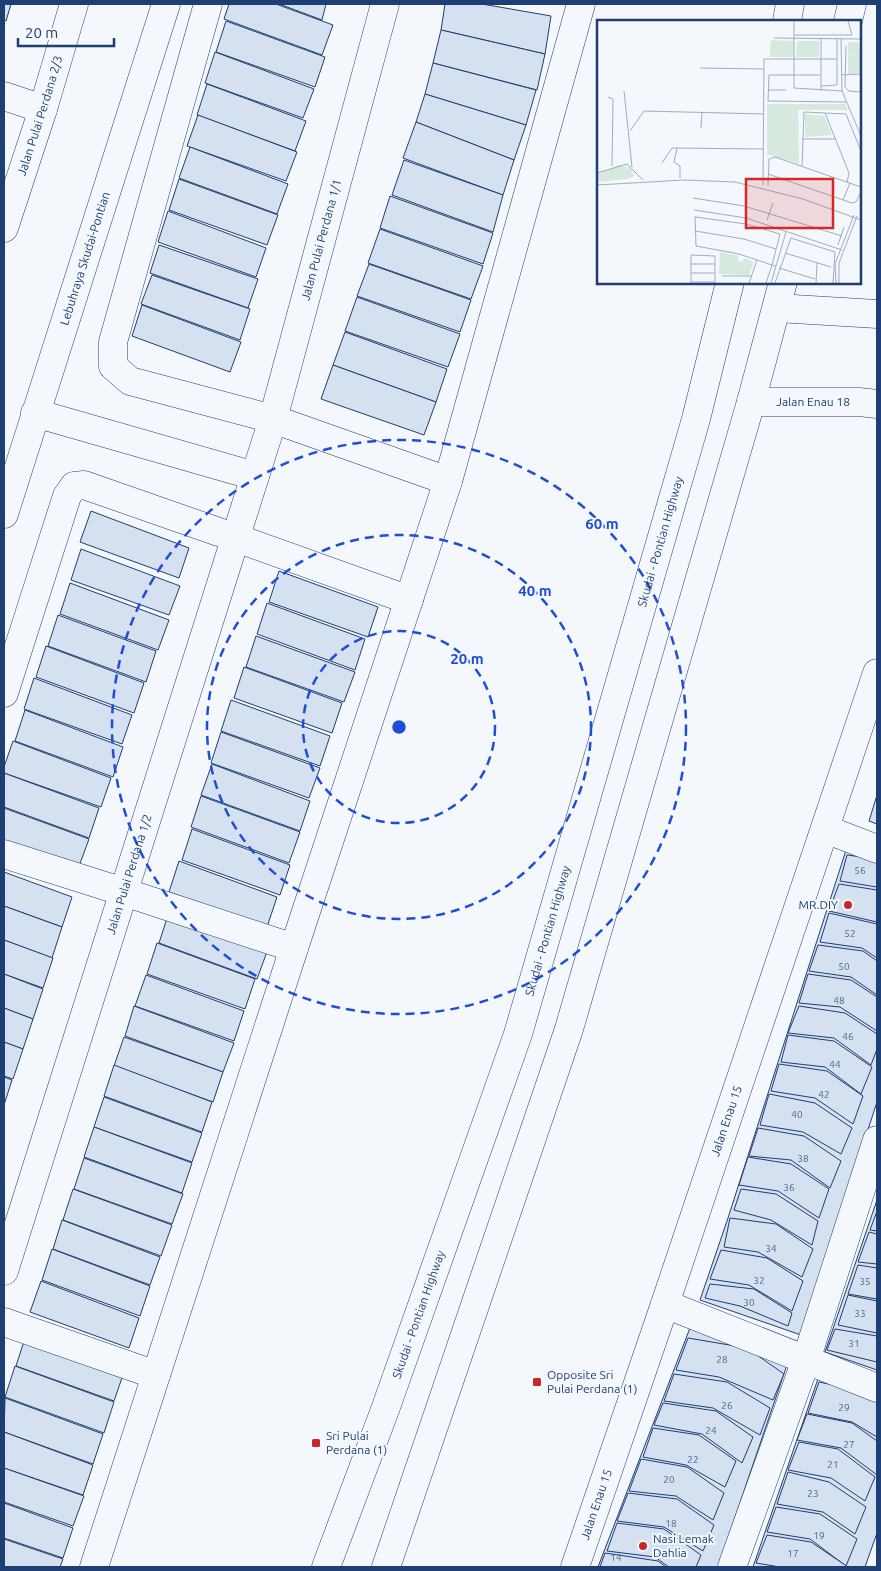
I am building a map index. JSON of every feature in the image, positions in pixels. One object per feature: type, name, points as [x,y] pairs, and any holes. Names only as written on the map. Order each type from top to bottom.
[{"type":"main road","name":"Jalan Pulai Perdana 2/3","points":[[6,211],[43,109],[74,4]]},
{"type":"main road","name":"Lebuhraya Skudai-Pontian","points":[[4,514],[166,4]]},
{"type":"main road","points":[[208,4],[113,342],[113,366],[130,381],[273,419],[448,480]]},
{"type":"main road","name":"Jalan Pulai Perdana 1/1","points":[[255,476],[273,419],[386,4]]},
{"type":"main road","points":[[94,1567],[294,948],[448,480],[581,4]]},
{"type":"main road","points":[[787,20],[790,4]]},
{"type":"main road","points":[[848,20],[852,4]]},
{"type":"main road","points":[[4,96],[43,109]]},
{"type":"main road","name":"Skudai - Pontian Highway","points":[[326,1567],[386,1407],[518,1034],[696,419],[730,284]]},
{"type":"main road","points":[[386,1567],[569,1029],[751,402],[780,295],[877,314]]},
{"type":"main road","name":"Jalan Enau 18","points":[[751,402],[859,402],[877,404]]},
{"type":"main road","points":[[35,413],[255,476]]},
{"type":"main road","name":"Jalan Pulai Perdana 1/2","points":[[4,1271],[255,476]]},
{"type":"main road","points":[[4,692],[67,496],[74,486],[84,485],[409,600]]},
{"type":"main road","name":"Jalan Enau 15","points":[[575,1567],[877,673]]},
{"type":"main road","points":[[825,829],[877,849]]},
{"type":"main road","points":[[4,854],[294,948]]},
{"type":"main road","points":[[732,1567],[806,1360],[877,1140]]},
{"type":"main road","points":[[665,1304],[877,1388]]},
{"type":"main road","points":[[4,1322],[156,1375]]},
{"type":"building","points":[[4,4],[11,4],[6,21],[4,20]]},
{"type":"building","points":[[229,4],[276,4],[333,25],[322,55],[224,19]]},
{"type":"building","points":[[279,4],[326,4],[322,20]]},
{"type":"building","points":[[445,4],[482,4],[551,16],[545,54],[441,30]]},
{"type":"building","points":[[226,21],[325,57],[315,87],[216,52]]},
{"type":"building","points":[[441,30],[545,54],[537,90],[433,63]]},
{"type":"building","points":[[215,52],[314,89],[303,118],[205,83]]},
{"type":"building","points":[[433,63],[536,90],[526,125],[425,94]]},
{"type":"building","points":[[207,84],[306,121],[295,151],[197,115]]},
{"type":"building","points":[[425,94],[526,125],[514,160],[416,122]]},
{"type":"building","points":[[198,115],[297,152],[286,181],[187,146]]},
{"type":"building","points":[[416,122],[514,160],[503,195],[403,158]]},
{"type":"building","points":[[190,147],[288,184],[277,214],[179,178]]},
{"type":"building","points":[[404,160],[503,195],[493,232],[392,195]]},
{"type":"building","points":[[179,179],[278,215],[267,245],[169,210]]},
{"type":"building","points":[[390,196],[493,233],[483,264],[380,228]]},
{"type":"building","points":[[168,211],[266,248],[256,277],[158,242]]},
{"type":"building","points":[[380,229],[483,266],[471,299],[368,263]]},
{"type":"building","points":[[159,245],[258,279],[248,308],[150,273]]},
{"type":"building","points":[[369,264],[471,300],[460,332],[357,296]]},
{"type":"building","points":[[152,275],[250,309],[240,340],[141,304]]},
{"type":"building","points":[[357,297],[460,334],[448,367],[345,331]]},
{"type":"building","points":[[142,305],[241,342],[230,372],[132,336]]},
{"type":"building","points":[[345,332],[447,369],[436,402],[333,365]]},
{"type":"building","points":[[333,365],[436,402],[424,435],[321,399]]},
{"type":"building","points":[[91,511],[189,548],[179,578],[80,542]]},
{"type":"building","points":[[81,549],[180,586],[169,615],[71,580]]},
{"type":"building","points":[[279,571],[378,607],[368,637],[269,602]]},
{"type":"building","points":[[70,583],[169,620],[158,650],[60,614]]},
{"type":"building","points":[[267,603],[365,639],[355,670],[257,634]]},
{"type":"building","points":[[58,615],[156,651],[146,682],[48,646]]},
{"type":"building","points":[[256,636],[355,672],[344,702],[246,667]]},
{"type":"building","points":[[46,646],[144,683],[134,713],[36,677]]},
{"type":"building","points":[[244,667],[342,703],[332,733],[234,698]]},
{"type":"building","points":[[34,678],[132,715],[122,744],[24,709]]},
{"type":"building","points":[[231,700],[330,736],[320,766],[221,731]]},
{"type":"building","points":[[25,710],[123,747],[113,777],[15,741]]},
{"type":"building","points":[[221,732],[320,768],[309,798],[211,763]]},
{"type":"building","points":[[13,741],[111,778],[101,807],[4,773],[4,767]]},
{"type":"building","points":[[212,764],[310,801],[300,831],[201,795]]},
{"type":"building","points":[[4,773],[99,808],[89,838],[4,807]]},
{"type":"building","points":[[877,795],[877,824],[869,821]]},
{"type":"building","points":[[201,796],[300,832],[289,863],[191,827]]},
{"type":"building","points":[[4,808],[89,839],[78,869],[4,843]]},
{"type":"building","points":[[192,829],[290,865],[280,895],[182,860]]},
{"type":"building","points":[[848,844],[877,854],[877,1102],[801,1335],[700,1300]]},
{"type":"building","points":[[847,855],[877,859],[877,887],[840,881]]},
{"type":"building","points":[[179,861],[277,897],[267,927],[169,892]]},
{"type":"building","points":[[4,872],[72,897],[62,927],[4,906]]},
{"type":"building","points":[[839,884],[877,890],[877,922],[829,911]]},
{"type":"building","points":[[4,906],[62,927],[52,958],[4,940]]},
{"type":"building","points":[[169,912],[268,949],[257,979],[159,943]]},
{"type":"building","points":[[829,913],[877,924],[877,958],[862,948],[820,942]]},
{"type":"building","points":[[4,940],[53,958],[43,988],[4,974]]},
{"type":"building","points":[[157,943],[255,979],[245,1009],[147,974]]},
{"type":"building","points":[[818,945],[863,951],[877,961],[877,995],[851,977],[809,971]]},
{"type":"building","points":[[4,974],[43,989],[33,1019],[4,1008]]},
{"type":"building","points":[[808,974],[851,980],[877,997],[877,1031],[840,1007],[799,1003]]},
{"type":"building","points":[[146,975],[244,1011],[234,1041],[135,1006]]},
{"type":"building","points":[[134,1006],[234,1043],[223,1072],[125,1036]]},
{"type":"building","points":[[799,1006],[845,1013],[877,1034],[877,1049],[871,1065],[834,1038],[788,1033]]},
{"type":"building","points":[[4,1008],[33,1019],[23,1049],[4,1042]]},
{"type":"building","points":[[788,1035],[834,1041],[872,1067],[861,1094],[825,1067],[781,1062]]},
{"type":"building","points":[[124,1037],[223,1072],[213,1102],[114,1066]]},
{"type":"building","points":[[4,1042],[23,1049],[13,1079],[4,1076]]},
{"type":"building","points":[[779,1064],[827,1071],[863,1096],[853,1124],[815,1098],[771,1091]]},
{"type":"building","points":[[114,1065],[212,1102],[202,1132],[104,1096]]},
{"type":"building","points":[[4,1077],[12,1080],[4,1105]]},
{"type":"building","points":[[769,1094],[815,1103],[852,1128],[841,1154],[803,1132],[760,1125]]},
{"type":"building","points":[[104,1097],[202,1133],[192,1162],[94,1127]]},
{"type":"building","points":[[94,1127],[192,1163],[182,1193],[84,1157]]},
{"type":"building","points":[[758,1128],[804,1136],[841,1161],[830,1188],[791,1160],[749,1156]]},
{"type":"building","points":[[748,1157],[791,1164],[829,1189],[819,1218],[778,1191],[739,1185]]},
{"type":"building","points":[[84,1158],[183,1194],[172,1224],[74,1189]]},
{"type":"building","points":[[73,1189],[172,1225],[161,1256],[63,1220]]},
{"type":"building","points":[[741,1189],[776,1194],[818,1221],[812,1245],[771,1220],[734,1210]]},
{"type":"building","points":[[877,1200],[877,1370],[825,1352]]},
{"type":"building","points":[[877,1211],[877,1231],[870,1230]]},
{"type":"building","points":[[730,1218],[776,1224],[813,1249],[802,1277],[758,1252],[724,1247]]},
{"type":"building","points":[[62,1220],[160,1257],[150,1285],[53,1249]]},
{"type":"building","points":[[869,1232],[877,1234],[877,1264],[858,1262]]},
{"type":"building","points":[[52,1249],[150,1286],[140,1316],[42,1280]]},
{"type":"building","points":[[721,1250],[767,1258],[803,1281],[792,1311],[749,1285],[710,1279]]},
{"type":"building","points":[[858,1265],[877,1268],[877,1299],[848,1294]]},
{"type":"building","points":[[41,1281],[139,1318],[129,1348],[30,1312]]},
{"type":"building","points":[[710,1284],[754,1289],[792,1313],[788,1326],[740,1306],[705,1298]]},
{"type":"building","points":[[848,1295],[877,1301],[877,1333],[838,1325]]},
{"type":"building","points":[[690,1328],[788,1362],[718,1567],[598,1567]]},
{"type":"building","points":[[835,1329],[877,1336],[877,1362],[827,1350]]},
{"type":"building","points":[[26,1335],[124,1372],[114,1401],[16,1366]]},
{"type":"building","points":[[688,1338],[747,1348],[784,1374],[773,1400],[719,1377],[676,1370]]},
{"type":"building","points":[[15,1366],[114,1402],[104,1433],[5,1397]]},
{"type":"building","points":[[820,1373],[877,1394],[877,1533],[865,1567],[753,1567]]},
{"type":"building","points":[[674,1374],[727,1382],[770,1408],[760,1435],[713,1408],[664,1401]]},
{"type":"building","points":[[819,1382],[862,1391],[877,1402],[877,1437],[852,1422],[808,1413]]},
{"type":"building","points":[[5,1398],[103,1434],[93,1464],[4,1432]]},
{"type":"building","points":[[663,1403],[716,1411],[753,1437],[742,1463],[702,1434],[654,1425]]},
{"type":"building","points":[[807,1414],[852,1423],[877,1441],[877,1475],[841,1448],[797,1440]]},
{"type":"building","points":[[653,1428],[699,1435],[736,1461],[725,1487],[686,1465],[643,1457]]},
{"type":"building","points":[[4,1432],[93,1465],[83,1495],[4,1468]]},
{"type":"building","points":[[799,1442],[838,1449],[875,1477],[865,1501],[831,1478],[788,1470]]},
{"type":"building","points":[[641,1459],[687,1467],[724,1493],[713,1520],[676,1496],[629,1491]]},
{"type":"building","points":[[4,1468],[84,1496],[73,1526],[4,1502]]},
{"type":"building","points":[[788,1472],[829,1482],[866,1507],[855,1534],[823,1512],[777,1504]]},
{"type":"building","points":[[628,1493],[677,1499],[714,1525],[703,1551],[664,1527],[617,1521]]},
{"type":"building","points":[[4,1503],[73,1528],[63,1558],[4,1538]]},
{"type":"building","points":[[776,1507],[820,1514],[857,1539],[846,1566],[810,1539],[767,1532]]},
{"type":"building","points":[[617,1523],[664,1529],[701,1555],[696,1567],[669,1567],[655,1557],[607,1551]]},
{"type":"building","points":[[767,1535],[811,1542],[848,1567],[780,1567],[756,1563]]},
{"type":"building","points":[[4,1539],[63,1559],[60,1567],[4,1567]]},
{"type":"building","points":[[605,1553],[658,1561],[666,1567],[600,1567]]},
{"type":"place","name":"MR.DIY","points":[[848,905]]},
{"type":"place","name":"Opposite Sri Pulai Perdana (1)","points":[[537,1382]]},
{"type":"place","name":"Sri Pulai Perdana (1)","points":[[316,1443]]},
{"type":"place","name":"Nasi Lemak Dahlia","points":[[643,1546]]}]
